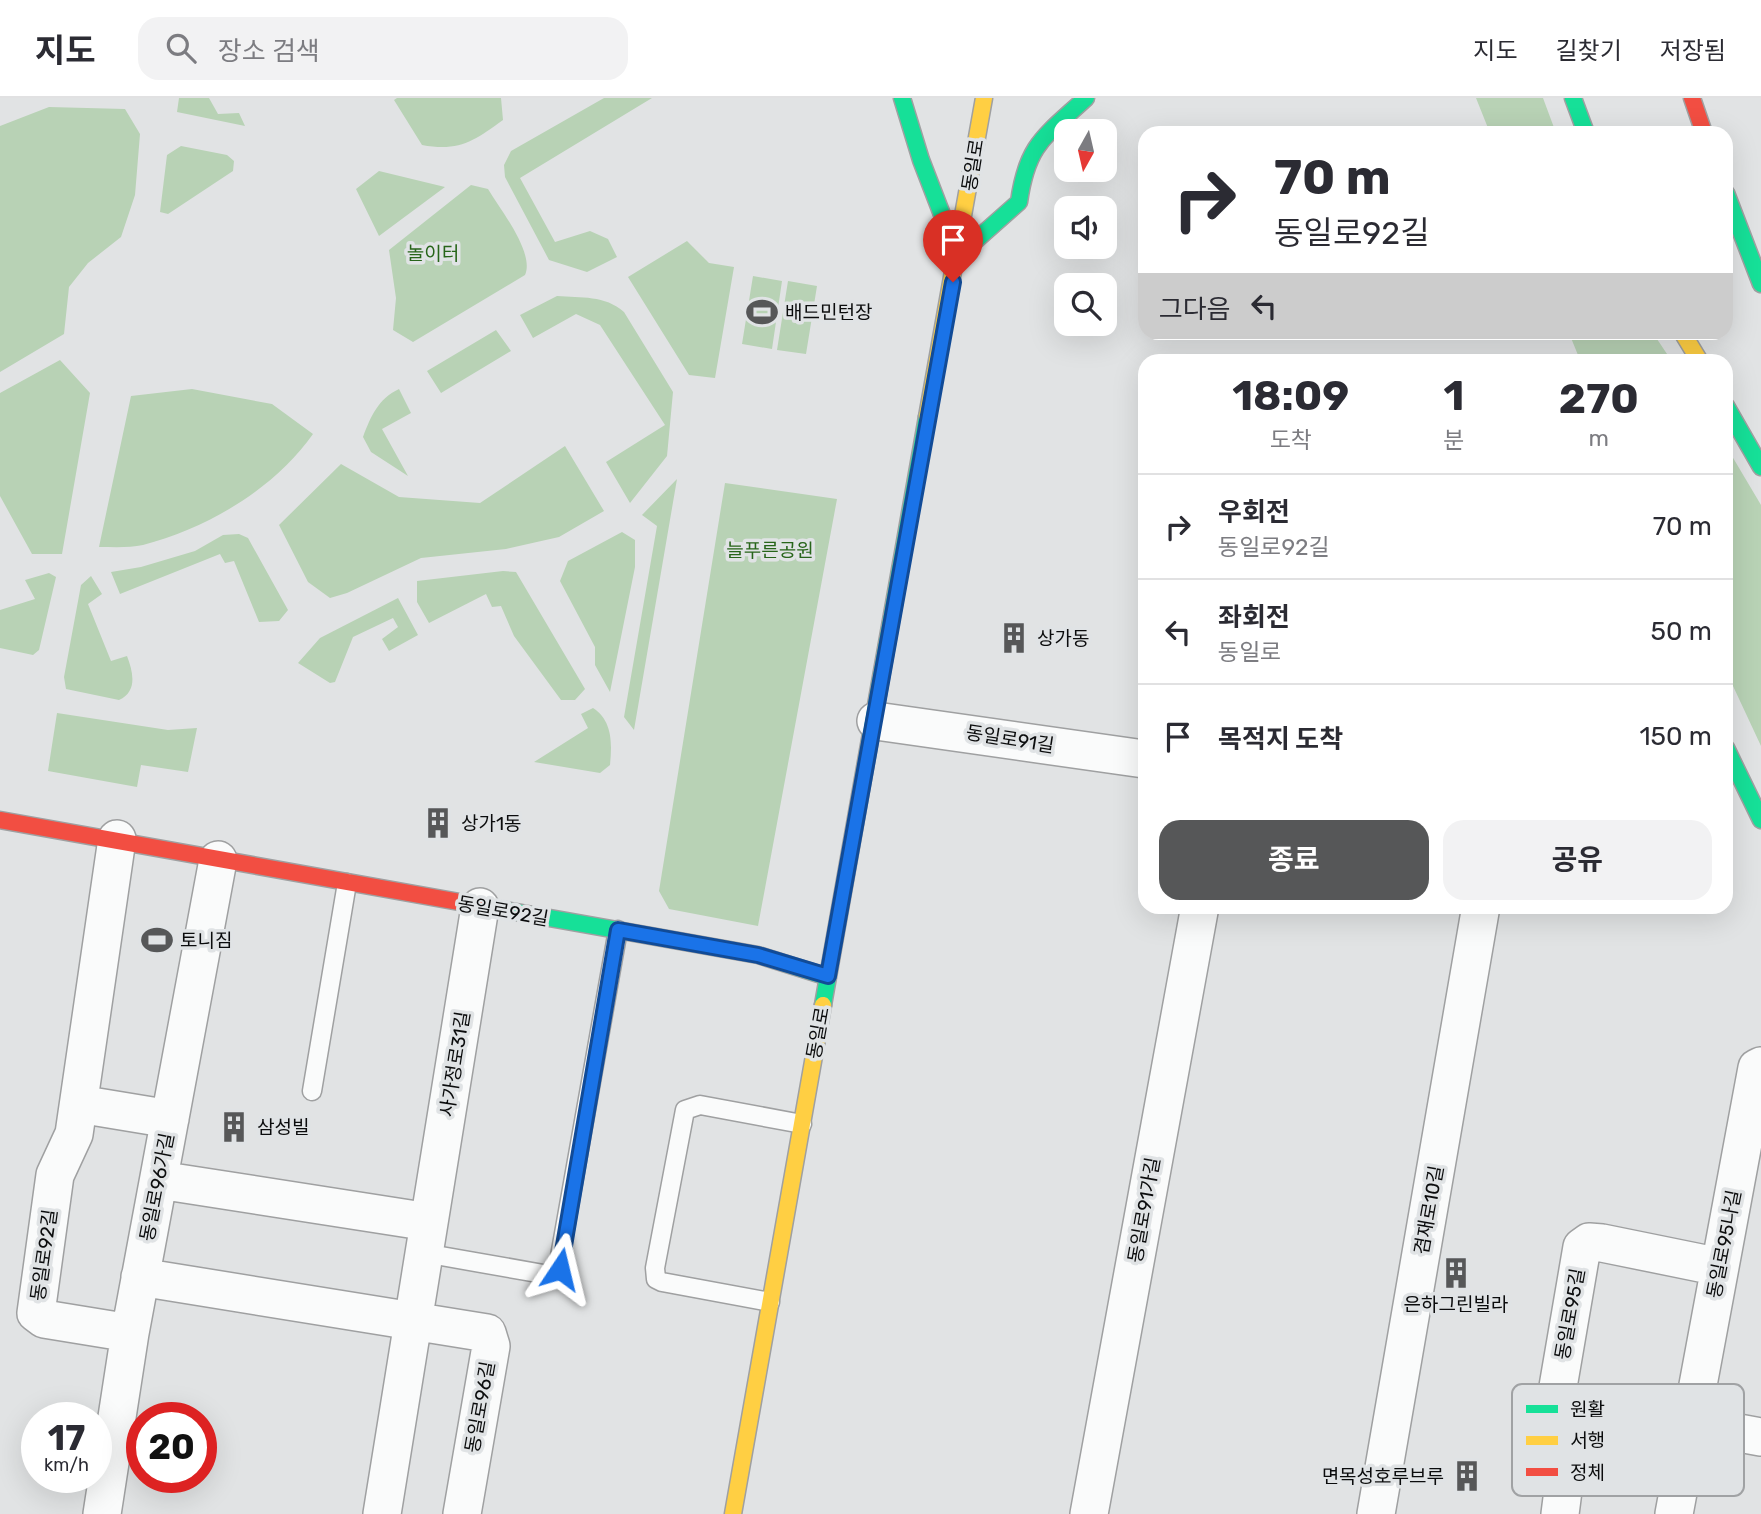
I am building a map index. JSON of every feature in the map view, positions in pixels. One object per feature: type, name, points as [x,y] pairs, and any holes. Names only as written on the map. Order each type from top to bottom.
[{"type":"main road","points":[[902,98],[921,160],[958,256],[1019,202],[1023,174],[1037,143],[1086,98]]},
{"type":"main road","name":"동일로","points":[[733,1514],[876,721],[984,98]]},
{"type":"main road","points":[[1573,98],[1583,126]]},
{"type":"main road","points":[[1692,98],[1702,126]]},
{"type":"main road","points":[[1733,211],[1761,284]]},
{"type":"main road","points":[[1733,418],[1761,467]]},
{"type":"main road","points":[[1733,762],[1761,820]]},
{"type":"main road","name":"동일로92길","points":[[0,820],[758,955],[828,976]]},
{"type":"street","name":"동일로91길","points":[[876,721],[1138,758]]},
{"type":"street","name":"동일로92길","points":[[117,839],[79,1104],[72,1142],[55,1175],[36,1313],[44,1319],[130,1333]]},
{"type":"street","name":"동일로96가길","points":[[102,1514],[130,1333],[218,860]]},
{"type":"street","name":"사가정로31길","points":[[382,1514],[480,907]]},
{"type":"street","name":"동일로91가길","points":[[1089,1514],[1199,914]]},
{"type":"street","name":"겸재로10길","points":[[1376,1514],[1480,914]]},
{"type":"street","name":"동일로95나길","points":[[1698,1384],[1757,1068],[1761,1066]]},
{"type":"street","points":[[79,1104],[170,1119]]},
{"type":"street","points":[[159,1180],[427,1237]]},
{"type":"street","name":"동일로95길","points":[[1558,1384],[1581,1247],[1589,1242],[1602,1243],[1720,1267]]},
{"type":"street","points":[[140,1277],[413,1321]]},
{"type":"street","name":"동일로96길","points":[[413,1321],[482,1331],[491,1339],[462,1514]]},
{"type":"street","name":"동일로95길","points":[[1560,1514],[1562,1496]]},
{"type":"street","name":"동일로95나길","points":[[1674,1514],[1677,1496]]},
{"type":"lane","points":[[312,1091],[347,883]]},
{"type":"lane","points":[[427,1237],[549,1275],[557,1273],[618,930]]},
{"type":"lane","points":[[771,1302],[662,1282],[656,1279],[655,1268],[685,1110],[700,1105],[802,1124]]},
{"type":"green space","points":[[179,98],[209,98],[218,114],[239,113],[245,126],[177,112]]},
{"type":"green space","points":[[501,98],[503,120],[466,143],[446,147],[422,145],[394,100]]},
{"type":"green space","points":[[604,98],[652,98],[520,178],[555,242],[590,231],[608,239],[617,257],[587,272],[549,260],[505,177],[504,165],[511,151]]},
{"type":"green space","points":[[1476,98],[1543,98],[1553,126],[1487,126]]},
{"type":"green space","points":[[49,107],[125,109],[140,134],[135,195],[121,237],[88,263],[69,287],[64,334],[0,372],[0,126]]},
{"type":"green space","points":[[181,146],[227,155],[234,161],[233,171],[168,214],[160,212],[167,155]]},
{"type":"green space","points":[[379,171],[445,187],[379,236],[356,189]]},
{"type":"green space","name":"놀이터","points":[[471,185],[488,189],[508,219],[525,255],[525,275],[413,342],[393,330],[396,298],[389,250]]},
{"type":"green space","points":[[687,241],[709,263],[734,267],[715,378],[689,375],[628,277]]},
{"type":"green space","name":"배드민턴장","points":[[753,276],[782,281],[772,349],[742,344]]},
{"type":"green space","name":"배드민턴장","points":[[788,281],[817,286],[806,354],[777,350]]},
{"type":"green space","points":[[557,296],[601,300],[624,312],[673,392],[667,456],[630,503],[606,462],[665,425],[600,325],[576,314],[533,338],[520,315]]},
{"type":"green space","points":[[496,330],[511,351],[441,393],[427,371]]},
{"type":"green space","points":[[1572,340],[1658,340],[1667,354],[1578,354]]},
{"type":"green space","points":[[60,360],[90,393],[62,554],[32,554],[0,496],[0,393]]},
{"type":"green space","points":[[192,389],[272,404],[313,434],[297,454],[259,489],[215,517],[167,538],[143,545],[99,547],[131,396]]},
{"type":"green space","points":[[399,389],[411,413],[382,429],[408,476],[371,452],[363,437],[380,403]]},
{"type":"green space","points":[[565,446],[604,511],[559,537],[506,549],[421,558],[347,593],[330,598],[308,582],[279,525],[341,464],[399,497],[480,503]]},
{"type":"green space","points":[[1733,458],[1761,505],[1761,746],[1733,686]]},
{"type":"green space","points":[[677,479],[634,730],[624,717],[657,526],[642,515]]},
{"type":"green space","name":"늘푸른공원","points":[[725,483],[837,499],[758,926],[669,909],[659,891]]},
{"type":"green space","points":[[622,532],[635,540],[635,567],[610,692],[595,665],[595,647],[560,581],[568,561]]},
{"type":"green space","points":[[239,534],[248,538],[288,610],[279,621],[259,622],[234,561],[225,563],[220,554],[120,594],[111,572],[141,567],[195,551],[223,535]]},
{"type":"green space","points":[[503,571],[516,572],[585,689],[575,700],[561,700],[514,636],[501,606],[492,607],[486,594],[429,623],[417,602],[417,581]]},
{"type":"green space","points":[[49,573],[56,577],[39,650],[33,655],[0,648],[0,610],[35,599],[25,580]]},
{"type":"green space","points":[[91,576],[102,594],[88,604],[111,661],[127,656],[131,668],[129,692],[119,700],[66,689],[64,677],[81,585]]},
{"type":"green space","points":[[398,598],[418,635],[389,651],[382,639],[398,627],[393,618],[353,637],[335,682],[330,683],[298,663],[320,638]]},
{"type":"green space","points":[[593,708],[600,713],[608,726],[611,741],[610,765],[600,773],[534,762],[588,728],[581,714]]},
{"type":"green space","points":[[57,713],[168,730],[197,728],[188,772],[141,765],[137,787],[48,771]]},
{"type":"traffic: fast","points":[[902,98],[921,160],[958,256],[1019,202],[1027,167],[1040,142],[1086,98]]},
{"type":"traffic: fast","points":[[1573,98],[1583,126]]},
{"type":"traffic: fast","points":[[1733,211],[1761,284]]},
{"type":"traffic: fast","points":[[823,1005],[927,417]]},
{"type":"traffic: fast","points":[[1733,418],[1761,467]]},
{"type":"traffic: fast","points":[[1733,762],[1761,820]]},
{"type":"traffic: fast","points":[[493,908],[758,955],[828,977]]},
{"type":"traffic: slow","points":[[927,417],[984,98]]},
{"type":"traffic: slow","points":[[1687,340],[1695,354]]},
{"type":"traffic: slow","points":[[733,1514],[823,1005]]},
{"type":"traffic: jam","points":[[1692,98],[1702,126]]},
{"type":"traffic: jam","points":[[0,820],[493,908]]},
{"type":"place","name":"배드민턴장","points":[[762,312]]},
{"type":"place","name":"상가동","points":[[1014,638]]},
{"type":"place","name":"상가1동","points":[[438,823]]},
{"type":"place","name":"토니짐","points":[[157,940]]},
{"type":"place","name":"삼성빌","points":[[234,1127]]},
{"type":"place","name":"은하그린빌라","points":[[1456,1273]]},
{"type":"place","name":"면목성호루브루","points":[[1467,1476]]},
{"type":"route","points":[[560,1269],[618,930],[758,955],[828,976],[953,282]]}]
